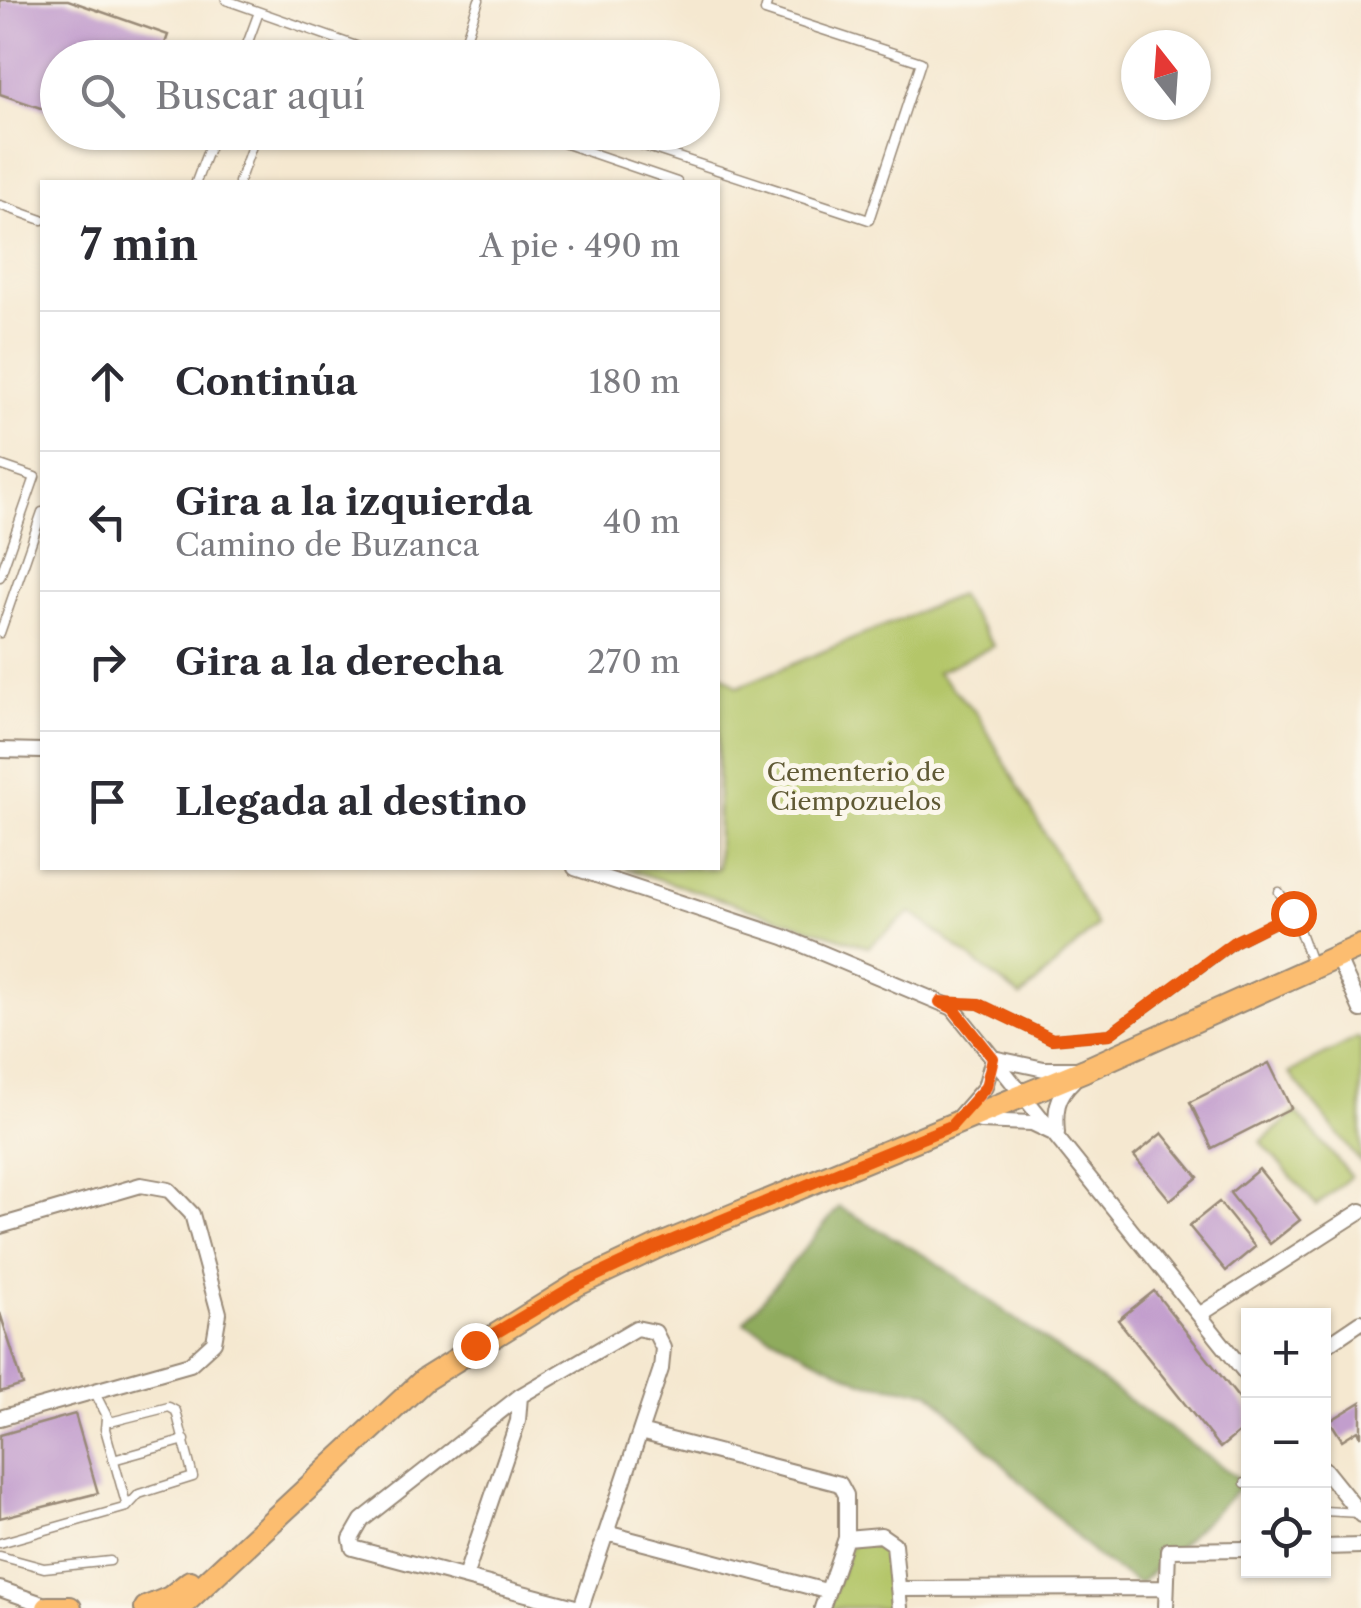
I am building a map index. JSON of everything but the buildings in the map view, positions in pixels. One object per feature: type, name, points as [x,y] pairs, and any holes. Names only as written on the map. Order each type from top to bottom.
[{"type":"main road","points":[[179,1608],[424,1380],[578,1284],[661,1245],[1084,1070],[1361,946]]},
{"type":"main road","points":[[146,1608],[170,1598],[294,1498]]},
{"type":"main road","points":[[50,1608],[70,1608]]},
{"type":"street","points":[[0,750],[40,751]]},
{"type":"street","points":[[582,870],[784,937],[953,1008],[1241,1367]]},
{"type":"street","points":[[1338,959],[1359,1000]]},
{"type":"street","points":[[993,1058],[1044,1069],[1084,1070]]},
{"type":"street","points":[[951,1126],[986,1087],[993,1058]]},
{"type":"street","points":[[1057,1134],[1055,1110],[1062,1091],[1084,1070]]},
{"type":"street","points":[[951,1126],[994,1118],[1032,1123],[1057,1134]]},
{"type":"street","points":[[0,1226],[141,1185],[170,1190],[192,1214],[218,1313],[214,1342],[190,1364],[0,1418]]},
{"type":"street","points":[[1199,1315],[1361,1211]]},
{"type":"street","points":[[1331,1342],[1361,1322]]},
{"type":"street","points":[[636,1328],[655,1332],[663,1348],[640,1432],[580,1608],[353,1548],[351,1539],[362,1520],[520,1396],[636,1328]]},
{"type":"street","points":[[465,1577],[518,1420],[520,1396]]},
{"type":"street","points":[[640,1432],[840,1484],[846,1495],[846,1538],[822,1608]]},
{"type":"street","points":[[1331,1478],[1360,1514]]},
{"type":"street","points":[[606,1534],[826,1591]]},
{"type":"street","points":[[846,1538],[882,1534],[894,1544],[900,1608]]},
{"type":"street","points":[[1331,1547],[1361,1546]]},
{"type":"street","points":[[1166,1608],[1168,1550],[1241,1548]]},
{"type":"street","points":[[898,1589],[1166,1588]]},
{"type":"street","points":[[0,1589],[50,1608]]},
{"type":"lane","points":[[226,0],[339,40]]},
{"type":"lane","points":[[465,40],[479,0]]},
{"type":"lane","points":[[657,150],[869,220],[922,62],[765,11],[768,0]]},
{"type":"lane","points":[[249,40],[259,12]]},
{"type":"lane","points":[[197,180],[208,150]]},
{"type":"lane","points":[[240,180],[251,150]]},
{"type":"lane","points":[[584,150],[671,180]]},
{"type":"lane","points":[[0,205],[40,219]]},
{"type":"lane","points":[[0,465],[39,474],[0,577]]},
{"type":"lane","points":[[0,634],[40,518]]},
{"type":"lane","points":[[1278,892],[1293,913],[1314,970]]},
{"type":"lane","points":[[940,1002],[979,1004],[1052,1039],[1110,1034],[1234,942],[1293,913]]},
{"type":"lane","points":[[94,1391],[106,1418],[127,1508]]},
{"type":"lane","points":[[0,1542],[127,1508],[140,1494],[193,1477],[176,1410],[169,1407],[110,1422],[106,1418]]},
{"type":"lane","points":[[114,1460],[184,1440]]},
{"type":"lane","points":[[1331,1512],[1360,1514]]},
{"type":"lane","points":[[0,1556],[44,1568],[92,1566],[110,1561]]},
{"type":"green space","name":"Cementerio de Ciempozuelos","points":[[958,595],[994,646],[937,672],[978,715],[1097,926],[1021,997],[911,912],[868,947],[631,870],[720,870],[720,673],[738,687]]},
{"type":"green space","points":[[1359,1037],[1361,1041],[1361,1163],[1289,1073]]},
{"type":"green space","points":[[1296,1112],[1351,1176],[1317,1206],[1261,1142]]},
{"type":"green space","points":[[839,1207],[931,1259],[1241,1480],[1241,1487],[1139,1584],[1097,1557],[930,1392],[862,1382],[744,1322]]},
{"type":"green space","points":[[875,1539],[890,1550],[894,1608],[828,1608],[851,1543]]},
{"type":"route","points":[[475,1345],[578,1284],[661,1245],[951,1126],[986,1087],[993,1058],[953,1008],[940,1002],[979,1004],[1052,1039],[1110,1034],[1234,942],[1293,913]]}]
